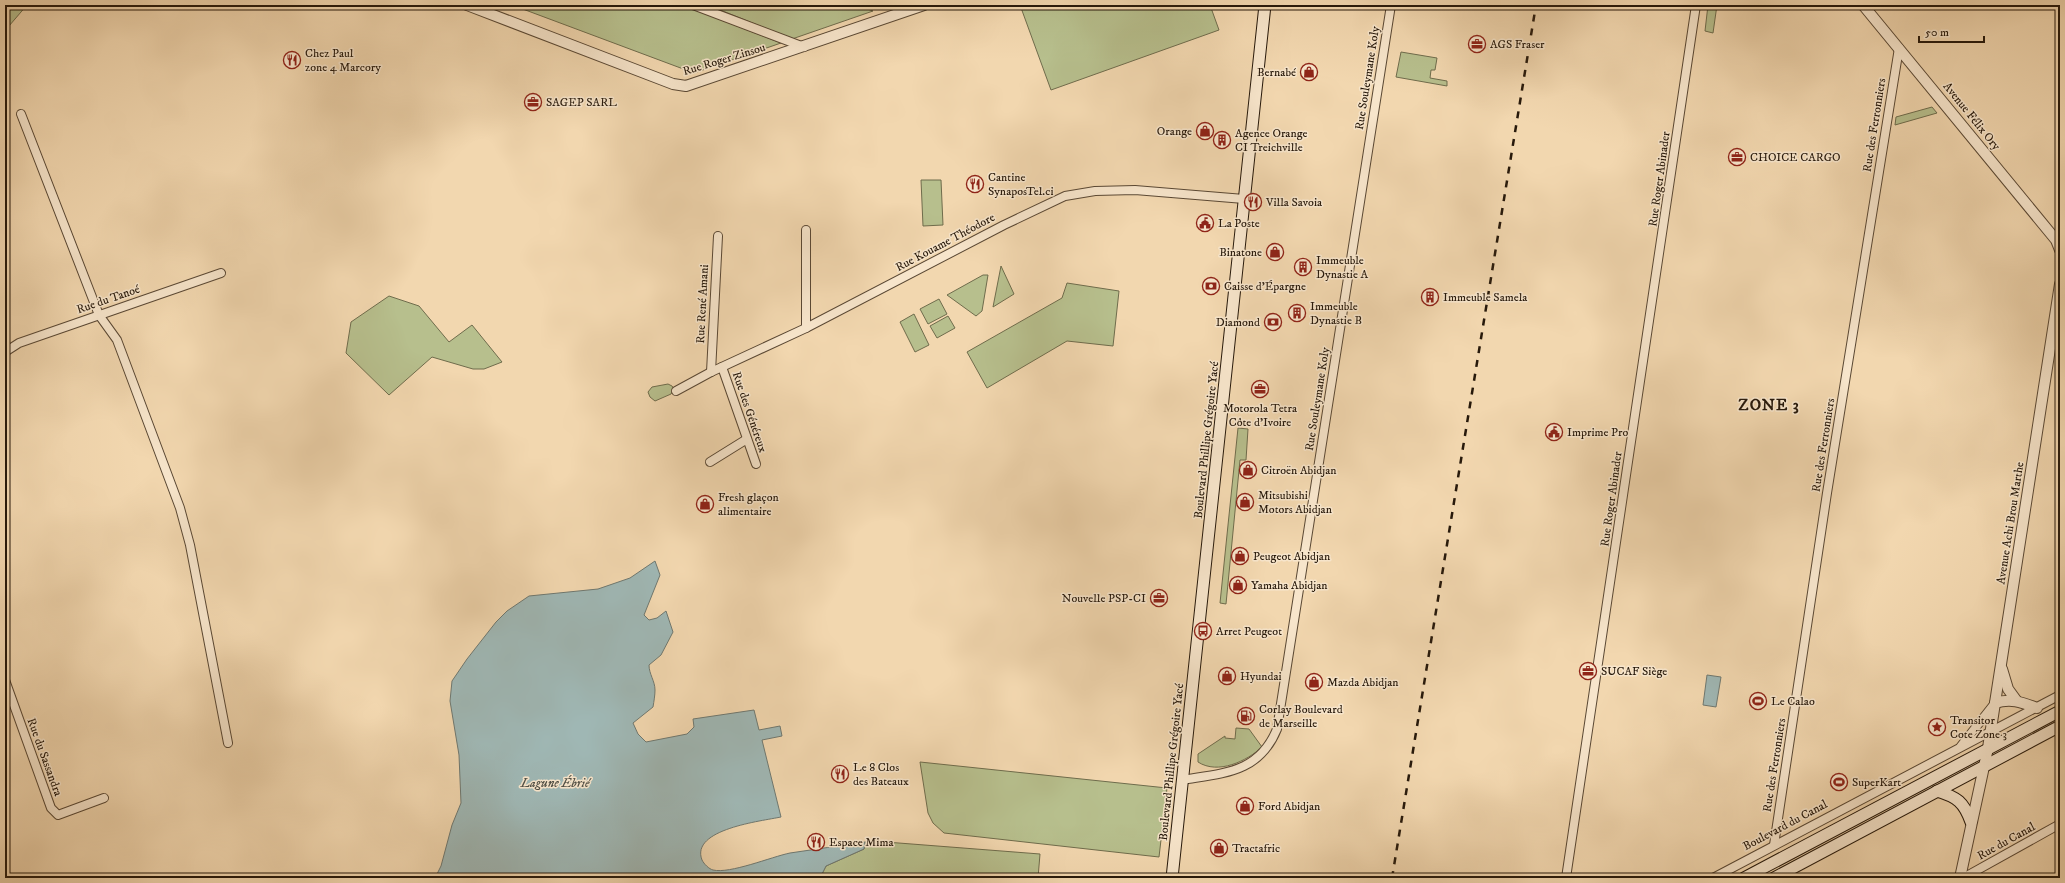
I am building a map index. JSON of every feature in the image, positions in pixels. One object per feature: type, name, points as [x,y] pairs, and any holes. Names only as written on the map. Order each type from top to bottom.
[{"type":"main road","name":"Boulevard Phillipe Grégoire Yacé","points":[[1172,878],[1212,515],[1265,5]]},
{"type":"main road","points":[[1744,878],[2060,711]]},
{"type":"main road","points":[[1774,878],[2060,726]]},
{"type":"main road","points":[[1937,791],[1951,795],[1960,801],[1966,809],[1971,822]]},
{"type":"street","name":"Rue Roger Zinsou","points":[[467,5],[673,84],[686,86],[924,5]]},
{"type":"street","points":[[693,5],[804,47]]},
{"type":"street","name":"Rue Souleymane Koly","points":[[1182,780],[1217,774],[1247,766],[1268,747],[1277,729],[1391,5]]},
{"type":"street","name":"Rue Roger Abinader","points":[[1566,878],[1696,5]]},
{"type":"street","name":"Avenue Félix Ory","points":[[1863,5],[2059,245]]},
{"type":"street","name":"Rue des Ferronniers","points":[[1774,845],[1827,493],[1899,48]]},
{"type":"street","points":[[21,114],[98,315],[116,340],[180,508],[190,545],[228,743]]},
{"type":"street","name":"Rue Kouame Théodore","points":[[676,391],[711,372],[806,328],[1004,225],[1065,196],[1095,191],[1135,190],[1244,200]]},
{"type":"street","points":[[806,230],[806,328]]},
{"type":"street","name":"Rue René Amani","points":[[711,372],[718,236]]},
{"type":"street","name":"Rue du Tanoé","points":[[5,352],[19,343],[221,273]]},
{"type":"street","name":"Avenue Achi Brou Marthe","points":[[1961,878],[1971,822],[1988,748],[2060,284]]},
{"type":"street","name":"Rue des Généreux","points":[[722,367],[756,464]]},
{"type":"street","points":[[710,462],[747,439]]},
{"type":"street","points":[[2001,665],[2008,689],[2016,700]]},
{"type":"street","name":"Rue du Sassandra","points":[[5,680],[51,808],[58,815],[104,798]]},
{"type":"street","name":"Boulevard du Canal","points":[[1713,878],[2060,695]]},
{"type":"street","points":[[1958,750],[1995,703],[2005,700],[2016,700],[2037,708]]},
{"type":"street","name":"Rue du Canal","points":[[1961,878],[2060,824]]},
{"type":"green space","points":[[5,5],[27,5],[9,26],[5,35]]},
{"type":"green space","points":[[512,5],[683,5],[781,43],[694,73]]},
{"type":"green space","points":[[708,5],[857,5],[873,11],[792,39]]},
{"type":"green space","points":[[1020,5],[1210,5],[1219,30],[1051,90]]},
{"type":"green space","points":[[1708,5],[1717,5],[1713,33],[1705,31]]},
{"type":"green space","points":[[1401,52],[1437,58],[1435,70],[1431,70],[1430,78],[1447,81],[1447,86],[1396,77]]},
{"type":"green space","points":[[1932,107],[1937,113],[1895,125],[1896,117]]},
{"type":"green space","points":[[921,180],[941,180],[943,225],[923,226]]},
{"type":"green space","points":[[1001,266],[1014,294],[993,307]]},
{"type":"green space","points":[[983,275],[988,275],[982,311],[976,316],[947,295]]},
{"type":"green space","points":[[1067,283],[1119,291],[1113,346],[1067,341],[987,388],[967,352],[1062,298]]},
{"type":"green space","points":[[389,296],[419,306],[449,342],[472,325],[502,362],[484,369],[473,369],[432,357],[389,395],[346,353],[351,322]]},
{"type":"green space","points":[[939,299],[947,314],[928,324],[920,309]]},
{"type":"green space","points":[[914,314],[929,345],[915,352],[900,322]]},
{"type":"green space","points":[[948,316],[955,328],[937,338],[930,326]]},
{"type":"green space","points":[[668,384],[674,389],[671,394],[655,401],[650,397],[648,392],[652,387]]},
{"type":"green space","points":[[1238,428],[1248,429],[1246,460],[1240,460],[1226,604],[1220,603]]},
{"type":"green space","points":[[1236,728],[1249,729],[1262,747],[1248,757],[1232,765],[1214,767],[1206,766],[1198,762],[1198,754],[1225,736],[1225,738],[1235,739]]},
{"type":"green space","points":[[920,762],[1167,788],[1159,857],[944,833],[933,823],[928,813]]},
{"type":"green space","points":[[873,841],[1040,854],[1038,878],[820,878],[826,866],[864,849],[865,842]]},
{"type":"water","name":"Lagune Ébrié","points":[[655,561],[660,575],[644,615],[649,620],[657,618],[666,611],[673,632],[661,655],[649,665],[655,687],[654,703],[653,707],[633,723],[638,734],[646,742],[687,734],[694,727],[693,719],[754,710],[759,730],[780,726],[782,736],[762,740],[781,817],[744,824],[717,834],[707,841],[701,849],[702,860],[704,863],[713,870],[720,871],[730,870],[790,853],[865,842],[864,849],[826,866],[820,878],[435,878],[441,866],[452,825],[461,803],[459,755],[450,701],[452,681],[467,659],[496,622],[507,611],[529,596],[598,589],[630,578]]},
{"type":"water","points":[[1707,675],[1721,677],[1716,707],[1703,705]]},
{"type":"railway","points":[[1392,878],[1536,5]]},
{"type":"place","name":"AGS Fraser","points":[[1477,44]]},
{"type":"place","name":"Chez Paul zone 4 Marcory","points":[[292,60]]},
{"type":"place","name":"Bernabé","points":[[1309,72]]},
{"type":"place","name":"SAGEP SARL","points":[[533,102]]},
{"type":"place","name":"Orange","points":[[1205,131]]},
{"type":"place","name":"Agence Orange CI Treichville","points":[[1222,140]]},
{"type":"place","name":"CHOICE CARGO","points":[[1737,157]]},
{"type":"place","name":"Cantine SynaposTel.ci","points":[[975,184]]},
{"type":"place","name":"Villa Savoia","points":[[1253,202]]},
{"type":"place","name":"La Poste","points":[[1205,223]]},
{"type":"place","name":"Binatone","points":[[1275,252]]},
{"type":"place","name":"Immeuble Dynastie A","points":[[1303,267]]},
{"type":"place","name":"Caisse d'Épargne","points":[[1211,286]]},
{"type":"place","name":"Immeuble Samela","points":[[1430,297]]},
{"type":"place","name":"Immeuble Dynastie B","points":[[1297,313]]},
{"type":"place","name":"Diamond","points":[[1273,322]]},
{"type":"place","name":"Motorola Tetra Côte d'Ivoire","points":[[1260,389]]},
{"type":"place","name":"Imprime Pro","points":[[1554,432]]},
{"type":"place","name":"Citroën Abidjan","points":[[1248,470]]},
{"type":"place","name":"Mitsubishi Motors Abidjan","points":[[1245,502]]},
{"type":"place","name":"Fresh glaçon alimentaire","points":[[705,504]]},
{"type":"place","name":"Peugeot Abidjan","points":[[1240,556]]},
{"type":"place","name":"Yamaha Abidjan","points":[[1238,585]]},
{"type":"place","name":"Nouvelle PSP-CI","points":[[1159,598]]},
{"type":"place","name":"Arret Peugeot","points":[[1203,631]]},
{"type":"place","name":"SUCAF Siège","points":[[1588,671]]},
{"type":"place","name":"Hyundai","points":[[1227,676]]},
{"type":"place","name":"Mazda Abidjan","points":[[1314,682]]},
{"type":"place","name":"Le Calao","points":[[1758,701]]},
{"type":"place","name":"Corlay Boulevard de Marseille","points":[[1246,716]]},
{"type":"place","name":"Transitor Cote Zone 3","points":[[1937,727]]},
{"type":"place","name":"Le 8 Clos des Bateaux","points":[[840,774]]},
{"type":"place","name":"SuperKart","points":[[1839,782]]},
{"type":"place","name":"Ford Abidjan","points":[[1245,806]]},
{"type":"place","name":"Espace Mima","points":[[816,842]]},
{"type":"place","name":"Tractafric","points":[[1219,848]]},
{"type":"district","name":"ZONE 3","points":[[1769,404]]}]
